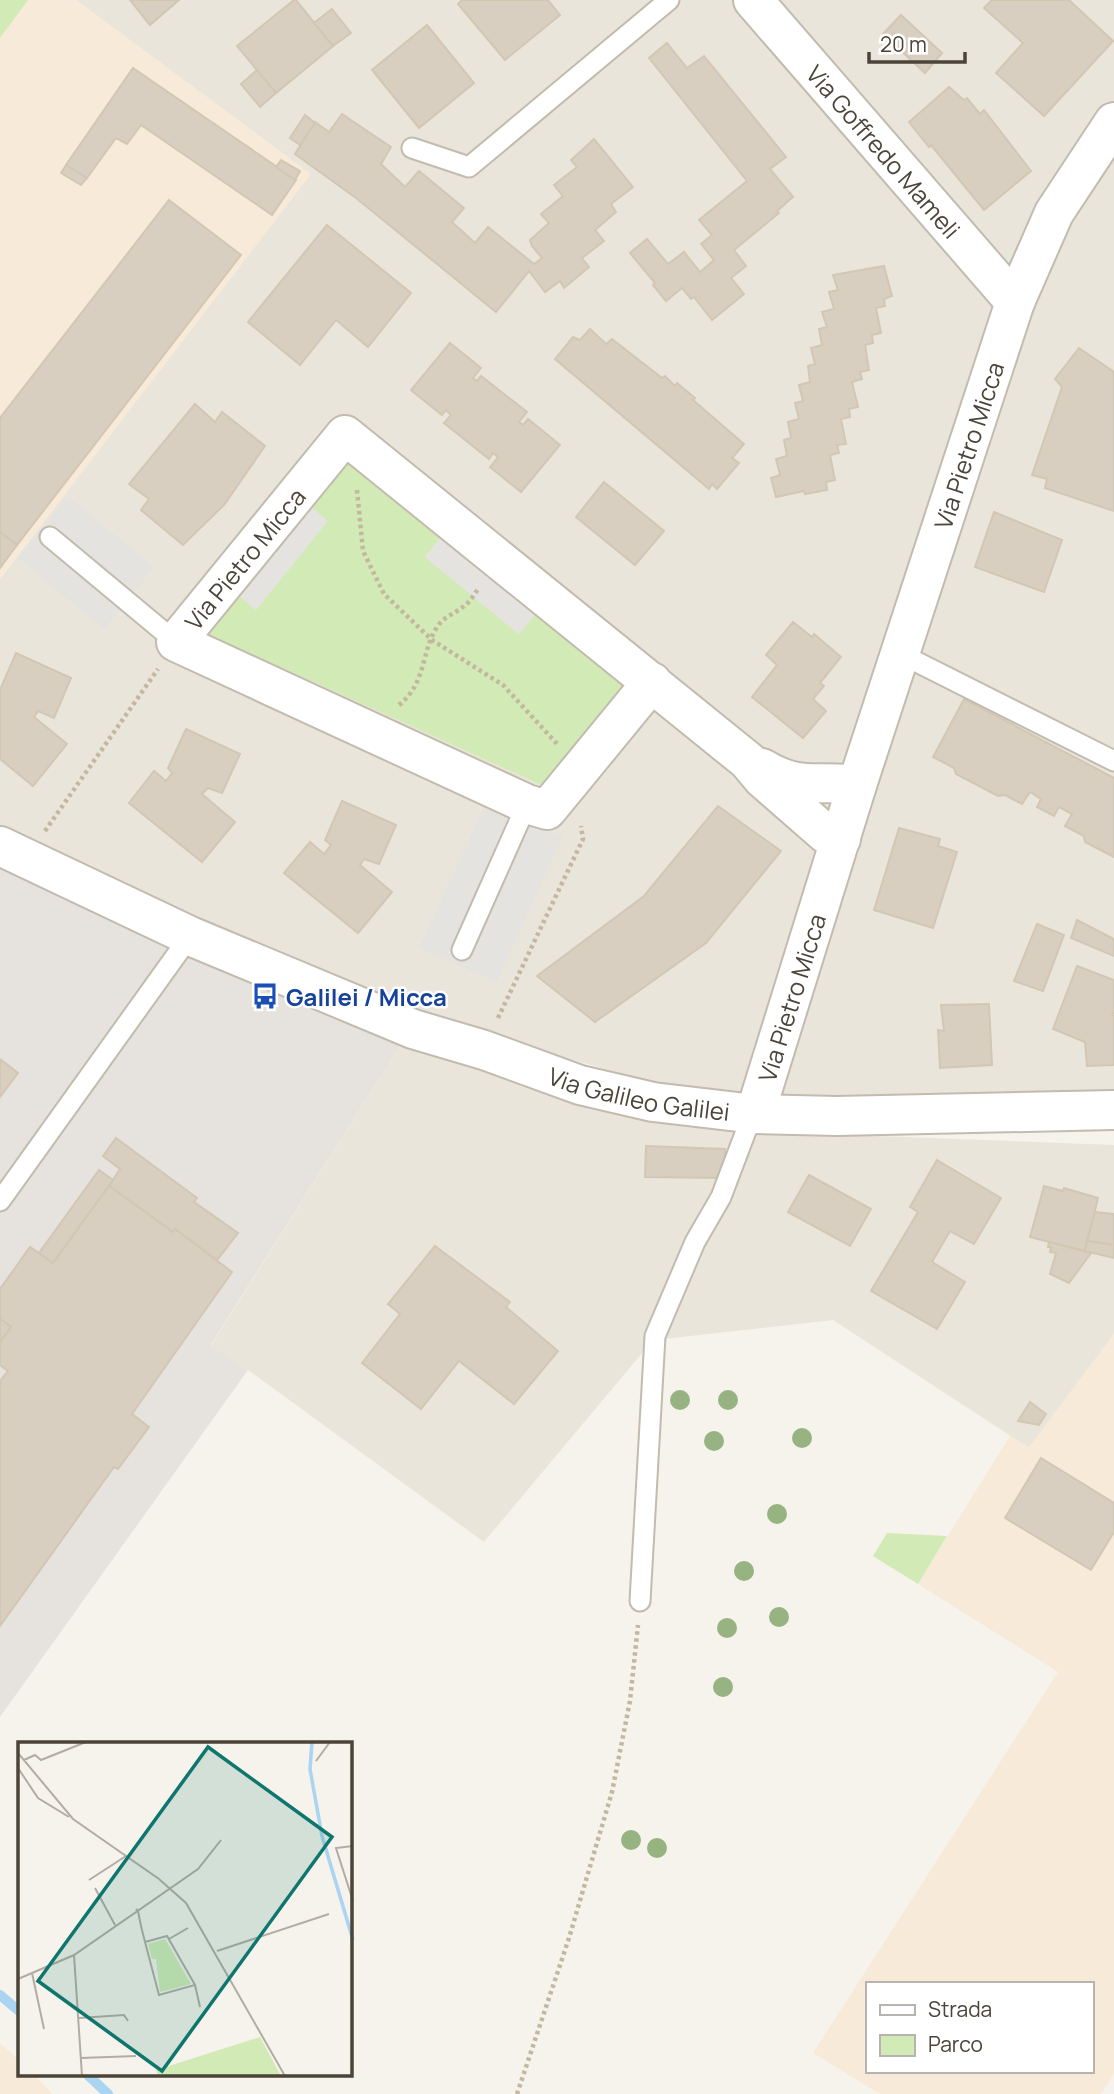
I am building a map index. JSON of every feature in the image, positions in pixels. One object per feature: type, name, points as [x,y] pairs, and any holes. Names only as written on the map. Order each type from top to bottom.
[{"type":"street","name":"Via Goffredo Mameli","points":[[753,0],[1015,302]]},
{"type":"street","name":"Via Pietro Micca","points":[[755,1114],[857,785],[1015,302],[1054,213],[1114,122]]},
{"type":"street","name":"Via Pietro Micca","points":[[345,435],[177,642],[527,804]]},
{"type":"street","points":[[345,435],[748,761],[796,784],[857,785]]},
{"type":"street","points":[[527,804],[547,810],[652,682]]},
{"type":"street","points":[[748,761],[763,779],[826,834],[841,839]]},
{"type":"street","name":"Via Galileo Galilei","points":[[13,852],[190,936],[413,1029],[484,1050],[580,1084],[653,1102],[755,1114],[837,1116],[1114,1110]]},
{"type":"lane","points":[[412,148],[468,167],[669,0]]},
{"type":"lane","points":[[50,537],[177,642]]},
{"type":"lane","points":[[901,654],[1114,761]]},
{"type":"lane","points":[[461,950],[527,804]]},
{"type":"lane","points":[[0,1201],[190,936]]},
{"type":"lane","points":[[640,1601],[655,1336],[695,1242],[721,1197],[755,1114]]},
{"type":"path","points":[[345,435],[357,474],[363,551],[384,594],[432,640],[503,685],[560,747],[575,776],[583,839],[484,1050]]},
{"type":"path","points":[[365,731],[409,697],[422,673],[432,640],[441,622],[467,604],[500,561]]},
{"type":"path","points":[[13,852],[177,642]]},
{"type":"path","points":[[517,2094],[573,1926],[612,1792],[630,1701],[640,1601]]},
{"type":"shaded area","points":[[28,0],[76,0],[311,174],[0,579],[0,38]]},
{"type":"shaded area","points":[[76,0],[1114,0],[1114,1090],[797,1103],[681,1091],[421,1016],[200,925],[0,828],[0,579],[310,174]]},
{"type":"shaded area","points":[[68,497],[154,567],[104,629],[18,558]]},
{"type":"shaded area","points":[[310,506],[328,521],[256,610],[238,595]]},
{"type":"shaded area","points":[[444,533],[538,611],[519,634],[425,557]]},
{"type":"shaded area","points":[[486,803],[563,836],[497,982],[419,948]]},
{"type":"shaded area","points":[[0,864],[406,1037],[210,1346],[248,1370],[0,1717]]},
{"type":"shaded area","points":[[406,1037],[563,1091],[685,1127],[1114,1145],[1114,1334],[1029,1448],[833,1320],[664,1339],[648,1346],[484,1542],[248,1370],[210,1347]]},
{"type":"shaded area","points":[[1114,1334],[1114,2074],[1101,2094],[880,2094],[813,2053],[1058,1672],[918,1584],[1010,1436],[1029,1447]]},
{"type":"shaded area","points":[[0,2043],[18,2059],[18,2076],[35,2076],[53,2094],[0,2094]]},
{"type":"green space","points":[[0,0],[28,0],[0,38]]},
{"type":"green space","points":[[351,456],[444,533],[425,557],[519,634],[538,611],[629,684],[546,787],[206,633],[238,595],[256,610],[327,521],[310,506]]},
{"type":"green space","points":[[887,1533],[947,1536],[918,1584],[873,1556]]},
{"type":"building","points":[[130,0],[179,0],[150,25]]},
{"type":"building","points":[[294,0],[333,46],[276,93],[237,46]]},
{"type":"building","points":[[462,0],[548,0],[560,15],[505,60],[458,4]]},
{"type":"building","points":[[992,0],[1069,0],[1113,41],[1044,116],[996,73],[1023,43],[984,8]]},
{"type":"building","points":[[332,9],[351,33],[333,46],[314,23]]},
{"type":"building","points":[[901,15],[942,53],[925,73],[883,34]]},
{"type":"building","points":[[427,25],[474,83],[419,128],[372,70]]},
{"type":"building","points":[[667,43],[687,68],[704,56],[786,157],[770,169],[793,197],[777,211],[779,213],[734,250],[746,266],[731,278],[744,294],[712,320],[694,297],[691,299],[682,288],[666,301],[630,253],[647,239],[668,264],[684,252],[700,272],[714,260],[701,244],[712,235],[699,220],[747,181],[649,58]]},
{"type":"building","points":[[133,68],[296,180],[272,215],[141,125],[127,144],[116,138],[87,178],[66,165]]},
{"type":"building","points":[[257,70],[276,93],[260,107],[241,84]]},
{"type":"building","points":[[949,87],[964,100],[967,98],[980,114],[984,110],[1031,171],[984,210],[909,122]]},
{"type":"building","points":[[342,114],[391,147],[381,164],[405,187],[419,171],[464,208],[452,222],[475,243],[488,227],[534,264],[542,258],[530,240],[549,223],[541,214],[563,196],[554,185],[577,167],[571,160],[594,139],[633,187],[611,204],[616,212],[595,230],[604,241],[582,258],[589,267],[564,288],[560,281],[545,292],[529,271],[496,312],[356,198],[295,154],[315,122],[329,132]]},
{"type":"building","points":[[305,115],[315,123],[300,145],[290,138]]},
{"type":"building","points":[[281,160],[300,171],[295,180],[276,167]]},
{"type":"building","points":[[66,165],[87,178],[81,185],[61,173]]},
{"type":"building","points":[[169,200],[241,255],[17,545],[0,532],[0,418]]},
{"type":"building","points":[[327,225],[411,293],[368,347],[336,320],[300,365],[248,322]]},
{"type":"building","points":[[884,266],[892,296],[884,299],[885,306],[876,308],[881,333],[872,335],[873,343],[865,345],[869,370],[860,372],[862,379],[852,382],[858,407],[849,409],[850,417],[841,419],[846,444],[837,445],[839,453],[830,455],[835,480],[826,482],[827,490],[805,494],[804,491],[776,497],[771,478],[780,475],[776,459],[787,456],[784,440],[791,438],[788,422],[799,419],[795,403],[803,401],[799,385],[810,382],[808,366],[815,364],[811,348],[822,345],[819,329],[827,327],[822,312],[834,309],[829,292],[838,290],[833,275]]},
{"type":"building","points":[[590,329],[606,344],[612,339],[662,378],[665,376],[675,386],[677,383],[744,444],[732,458],[739,463],[717,489],[712,484],[709,489],[555,359],[573,337],[580,340]]},
{"type":"building","points":[[450,343],[481,368],[473,378],[477,381],[481,376],[527,412],[519,422],[523,425],[528,419],[560,445],[521,492],[490,467],[498,457],[493,453],[489,459],[444,423],[451,415],[446,410],[442,415],[411,390]]},
{"type":"building","points":[[1079,348],[1114,372],[1114,511],[1045,488],[1047,479],[1032,475],[1062,387],[1055,379]]},
{"type":"building","points":[[195,404],[215,422],[222,412],[265,446],[224,505],[183,545],[141,510],[149,499],[129,484]]},
{"type":"building","points":[[604,482],[664,531],[635,565],[576,517]]},
{"type":"building","points":[[994,512],[1062,540],[1044,592],[975,567]]},
{"type":"building","points":[[0,532],[17,545],[0,568]]},
{"type":"building","points":[[793,622],[812,637],[814,634],[841,657],[820,683],[824,686],[813,699],[826,711],[803,738],[752,697],[777,665],[766,655]]},
{"type":"building","points":[[16,653],[71,678],[54,718],[38,711],[34,717],[67,744],[33,786],[0,759],[0,690]]},
{"type":"building","points":[[964,699],[1114,778],[1114,857],[1085,842],[1084,836],[1065,826],[1072,814],[1059,807],[1054,816],[1037,807],[1041,799],[1030,792],[1022,804],[1005,795],[998,796],[956,774],[954,768],[933,757]]},
{"type":"building","points":[[186,729],[240,754],[222,793],[208,788],[202,794],[235,822],[202,862],[129,803],[154,771],[166,781],[172,773],[168,768]]},
{"type":"building","points":[[342,801],[396,825],[379,864],[364,859],[360,865],[392,892],[358,933],[284,873],[310,842],[324,854],[331,845],[325,840]]},
{"type":"building","points":[[718,806],[781,851],[706,943],[595,1022],[537,976],[644,896]]},
{"type":"building","points":[[899,828],[940,839],[938,846],[957,852],[933,928],[874,910]]},
{"type":"building","points":[[1077,920],[1114,939],[1114,956],[1071,938]]},
{"type":"building","points":[[1037,924],[1064,935],[1043,991],[1014,981]]},
{"type":"building","points":[[1077,966],[1114,980],[1114,1065],[1087,1066],[1085,1042],[1053,1029]]},
{"type":"building","points":[[989,1004],[992,1065],[940,1068],[938,1030],[944,1031],[941,1005]]},
{"type":"building","points":[[0,1059],[18,1073],[0,1097]]},
{"type":"building","points":[[116,1138],[197,1198],[194,1202],[238,1233],[217,1260],[109,1186],[120,1169],[103,1156]]},
{"type":"building","points":[[646,1146],[725,1149],[724,1178],[645,1177]]},
{"type":"building","points":[[937,1160],[1001,1198],[974,1244],[950,1231],[932,1262],[965,1282],[937,1329],[871,1291],[918,1212],[910,1207]]},
{"type":"building","points":[[99,1170],[113,1180],[53,1263],[39,1253]]},
{"type":"building","points":[[809,1175],[871,1209],[850,1246],[788,1212]]},
{"type":"building","points":[[109,1186],[173,1232],[175,1229],[232,1272],[132,1414],[149,1427],[118,1469],[114,1467],[0,1626],[0,1381],[8,1371],[0,1365],[0,1342],[11,1327],[0,1319],[0,1289],[30,1247],[53,1263]]},
{"type":"building","points":[[1044,1186],[1063,1191],[1064,1188],[1098,1198],[1085,1251],[1030,1237]]},
{"type":"building","points":[[1095,1212],[1114,1214],[1114,1245],[1087,1241]]},
{"type":"building","points":[[1087,1241],[1114,1245],[1114,1258],[1085,1251]]},
{"type":"building","points":[[1049,1242],[1091,1253],[1069,1283],[1050,1274],[1056,1253],[1050,1252]]},
{"type":"building","points":[[435,1246],[510,1302],[506,1307],[558,1351],[514,1404],[459,1361],[421,1409],[362,1363],[400,1314],[388,1304]]},
{"type":"building","points":[[0,1319],[11,1327],[0,1342]]},
{"type":"building","points":[[1030,1402],[1046,1414],[1039,1425],[1018,1421]]},
{"type":"building","points":[[1041,1458],[1114,1503],[1114,1532],[1091,1570],[1005,1518]]},
{"type":"waterway","points":[[0,1995],[18,2010]]},
{"type":"waterway","points":[[89,2076],[108,2094]]},
{"type":"place","name":"Galilei / Micca","points":[[265,996]]}]
